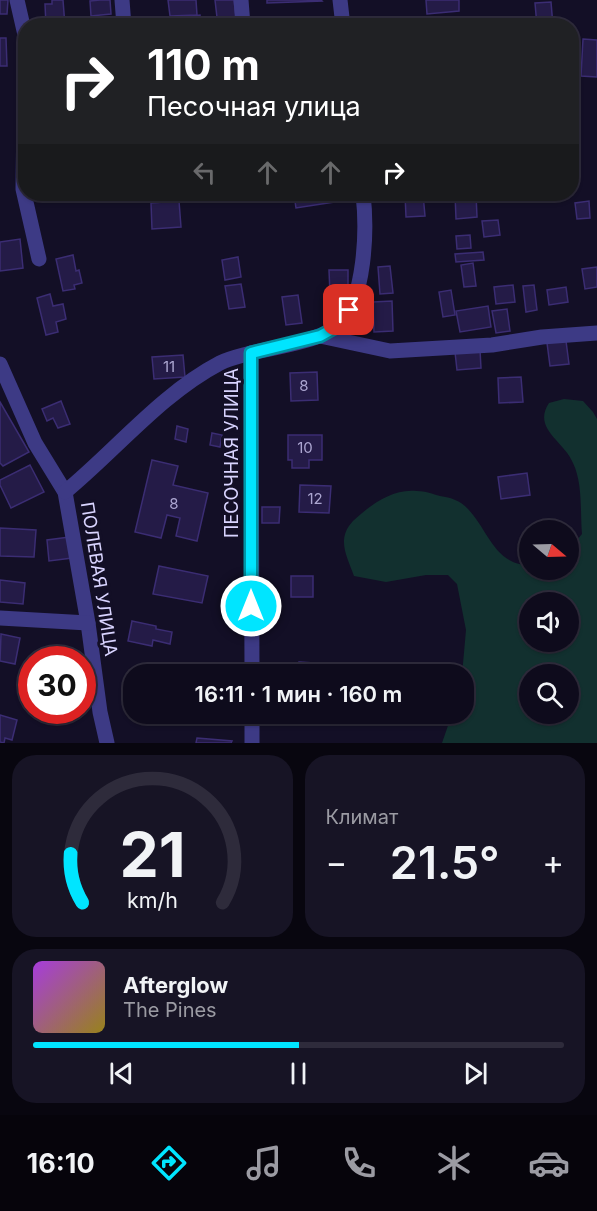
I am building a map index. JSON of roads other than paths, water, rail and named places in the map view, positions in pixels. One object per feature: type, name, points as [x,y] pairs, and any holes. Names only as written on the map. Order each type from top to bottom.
[{"type":"street","points":[[17,0],[21,18]]},
{"type":"street","points":[[122,0],[123,18]]},
{"type":"street","points":[[242,0],[243,18]]},
{"type":"street","points":[[340,0],[342,18]]},
{"type":"street","points":[[26,201],[39,259]]},
{"type":"street","name":"ПЕСОЧНАЯ УЛИЦА","points":[[252,664],[251,353],[320,336],[338,326],[349,310],[363,266],[363,201]]},
{"type":"street","points":[[320,336],[390,351],[492,345],[542,337],[597,333]]},
{"type":"street","points":[[65,492],[146,417],[192,382],[222,362],[251,353]]},
{"type":"street","name":"ПОЛЕВАЯ УЛИЦА","points":[[0,364],[35,443],[65,492],[88,623],[100,712],[108,743]]},
{"type":"street","points":[[0,618],[88,623]]},
{"type":"street","points":[[252,724],[252,743]]}]
